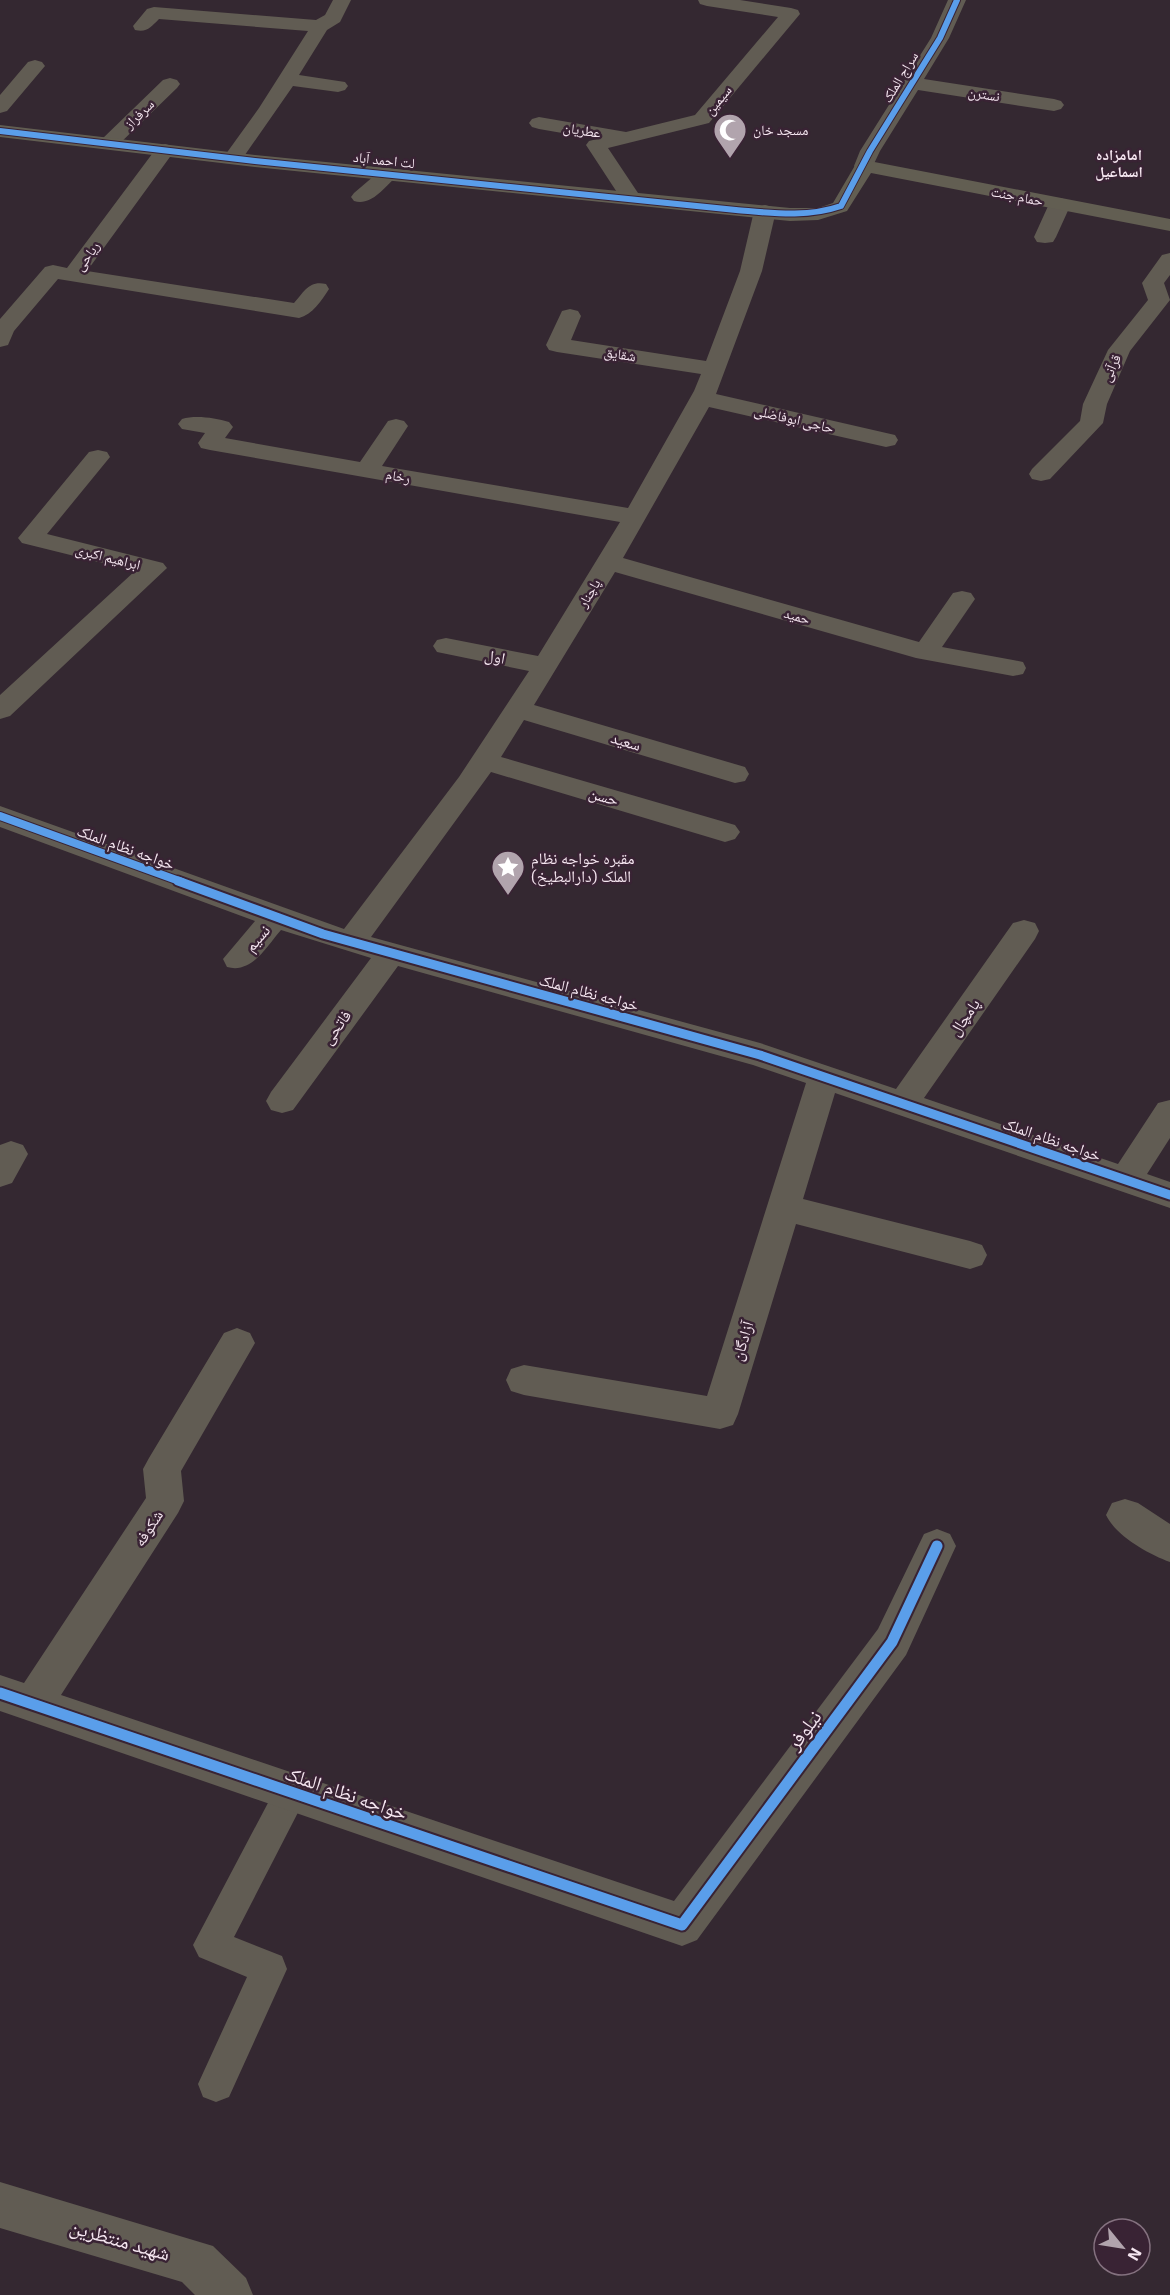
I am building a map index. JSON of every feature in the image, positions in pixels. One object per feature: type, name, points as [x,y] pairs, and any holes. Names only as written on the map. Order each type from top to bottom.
[{"type":"street","points":[[233,158],[320,26],[333,18],[342,0]]},
{"type":"street","name":"سیمین","points":[[631,199],[597,145],[702,119],[791,14],[749,3],[707,0]]},
{"type":"street","name":"سراج الملک","points":[[864,166],[870,151],[940,38],[957,0]]},
{"type":"street","points":[[142,26],[154,13],[320,26]]},
{"type":"street","points":[[0,107],[35,66]]},
{"type":"street","points":[[287,79],[338,86]]},
{"type":"street","name":"نسترن","points":[[913,83],[1054,105]]},
{"type":"street","name":"سرفراز","points":[[108,144],[170,84]]},
{"type":"street","name":"عطریان","points":[[539,123],[625,138]]},
{"type":"street","name":"لت احمد آباد","points":[[0,131],[233,158],[765,212]]},
{"type":"street","name":"ریاحی","points":[[0,340],[3,330],[53,272],[73,275],[165,150]]},
{"type":"street","points":[[765,212],[805,214],[827,212],[841,206],[864,166]]},
{"type":"street","name":"حمام جنت","points":[[864,166],[1170,225]]},
{"type":"street","points":[[361,197],[388,174]]},
{"type":"street","points":[[1045,237],[1060,204]]},
{"type":"street","name":"پاچنار","points":[[351,942],[469,784],[545,666],[635,517],[702,398],[751,272],[765,212]]},
{"type":"street","name":"قرآنی","points":[[1041,474],[1091,423],[1095,404],[1119,350],[1159,300],[1153,283],[1170,260]]},
{"type":"street","points":[[73,275],[299,311],[318,289]]},
{"type":"street","name":"شقایق","points":[[570,316],[557,345],[714,369]]},
{"type":"street","name":"حاجی ابوفاضلی","points":[[702,398],[886,440]]},
{"type":"street","name":"رخام","points":[[190,424],[221,428],[210,443],[635,517]]},
{"type":"street","points":[[367,470],[396,426]]},
{"type":"street","name":"ابراهیم اکبری","points":[[0,710],[154,568],[31,538],[98,457]]},
{"type":"street","name":"حمید","points":[[608,562],[925,652],[1013,668]]},
{"type":"street","points":[[925,652],[962,599]]},
{"type":"street","name":"اول","points":[[446,646],[545,666]]},
{"type":"street","name":"سعید","points":[[517,709],[735,774]]},
{"type":"street","name":"حسن","points":[[484,761],[725,832]]},
{"type":"street","name":"خواجه نظام الملک","points":[[0,816],[276,917],[351,942],[760,1055],[1170,1195]]},
{"type":"street","name":"نسیم","points":[[238,960],[276,917]]},
{"type":"street","name":"پامچال","points":[[903,1104],[1024,931]]},
{"type":"street","name":"فاتحی","points":[[282,1101],[391,953]]},
{"type":"street","name":"آزادگان","points":[[524,1380],[720,1414],[824,1077]]},
{"type":"street","points":[[1125,1180],[1170,1112]]},
{"type":"street","points":[[783,1207],[970,1255]]},
{"type":"street","name":"شکوفه","points":[[16,1698],[165,1501],[162,1469],[237,1343]]},
{"type":"street","points":[[1125,1515],[1170,1545]]},
{"type":"street","name":"نیلوفر","points":[[682,1925],[892,1642],[937,1546]]},
{"type":"street","name":"خواجه نظام الملک","points":[[16,1698],[682,1925]]},
{"type":"street","name":"شهید منتظرین","points":[[0,2205],[196,2263],[229,2295]]},
{"type":"lane","points":[[216,2084],[269,1969],[211,1945],[291,1793]]},
{"type":"cycle path","points":[[0,131],[255,161],[736,210],[789,214],[816,213],[841,206],[870,151],[940,38],[957,0]]},
{"type":"cycle path","points":[[0,816],[323,934],[760,1055],[1170,1195]]},
{"type":"cycle path","points":[[0,1693],[682,1925],[892,1642],[937,1546]]},
{"type":"place","name":"مسجد خان","points":[[730,159]]},
{"type":"place","name":"مقبره خواجه نظام الملک (دارالبطیخ)","points":[[508,896]]},
{"type":"district","name":"امامزاده اسماعیل","points":[[1119,164]]}]
